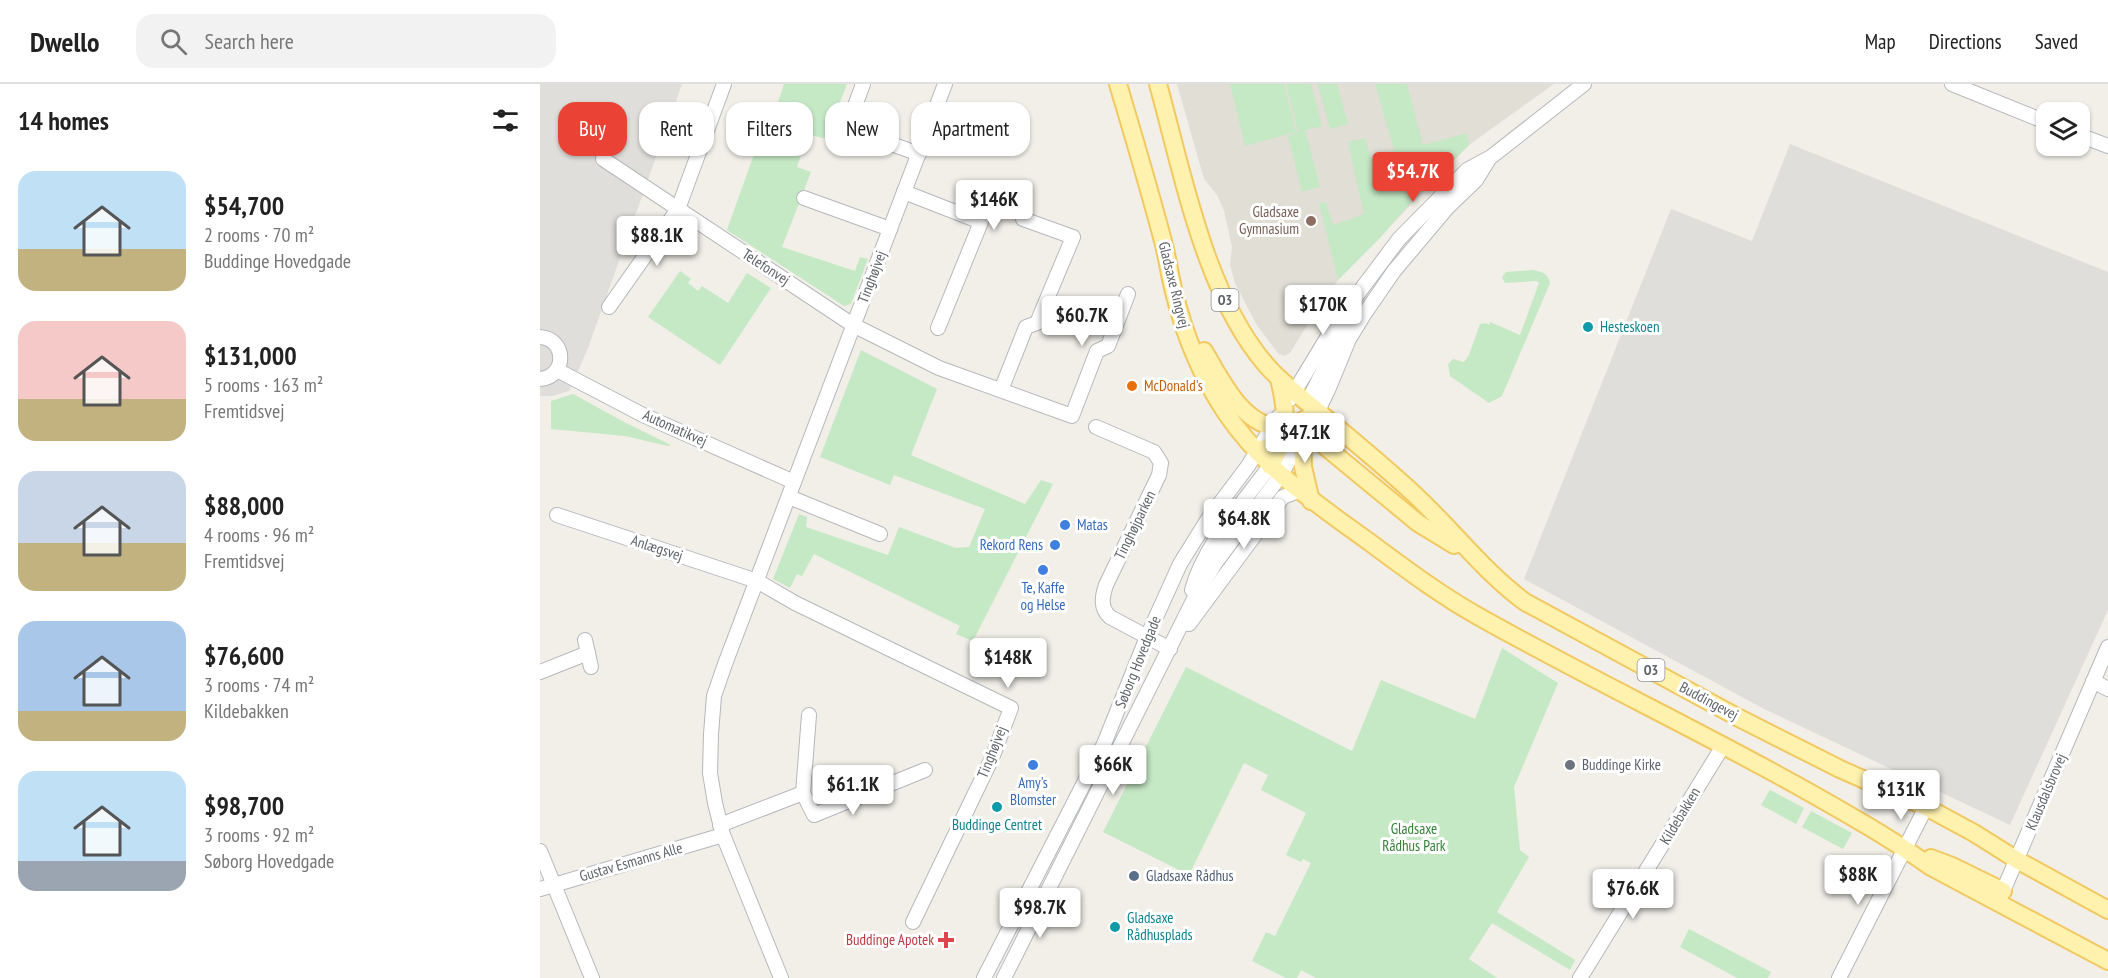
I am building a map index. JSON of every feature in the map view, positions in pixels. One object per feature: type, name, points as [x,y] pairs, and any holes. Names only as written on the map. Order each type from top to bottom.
[{"type":"main road","name":"Gladsaxe Ringvej","points":[[1118,84],[1167,255],[1174,294],[1199,364],[1225,411],[1257,452],[1305,496]]},
{"type":"main road","name":"O3","points":[[1158,84],[1195,218],[1222,295],[1253,349],[1279,379],[1290,398]]},
{"type":"main road","points":[[1174,294],[1201,346],[1241,407],[1257,419],[1280,430],[1302,429]]},
{"type":"main road","points":[[1275,470],[1280,430],[1290,398]]},
{"type":"main road","name":"Buddingevej","points":[[1290,398],[1313,407],[1415,495],[1473,556],[1525,602],[1799,749],[1926,807],[2108,910]]},
{"type":"main road","points":[[1305,496],[1302,429],[1313,407]]},
{"type":"main road","points":[[1302,429],[1312,440],[1328,448],[1418,523],[1473,556]]},
{"type":"main road","points":[[1257,452],[1280,430]]},
{"type":"main road","name":"O3","points":[[1305,496],[1473,614],[1723,746],[1845,813],[1931,867],[2000,898],[2108,961]]},
{"type":"street","points":[[609,306],[678,209],[724,84]]},
{"type":"street","points":[[863,84],[847,128],[911,151]]},
{"type":"street","name":"Tinghøjvej","points":[[938,102],[945,84]]},
{"type":"street","points":[[1290,398],[1336,323],[1399,239],[1467,170],[1491,157],[1584,84]]},
{"type":"street","points":[[1952,84],[2036,118]]},
{"type":"street","points":[[2090,139],[2108,146]]},
{"type":"street","name":"Tinghøjvej","points":[[781,978],[722,830],[710,773],[714,696],[917,156]]},
{"type":"street","points":[[1313,407],[1349,339],[1394,271],[1447,208],[1476,180],[1491,157]]},
{"type":"street","name":"Telefonvej","points":[[603,159],[853,325]]},
{"type":"street","points":[[904,192],[981,222],[938,328]]},
{"type":"street","points":[[804,198],[890,229]]},
{"type":"street","points":[[1001,390],[1026,327],[1037,323],[1073,237],[1023,219]]},
{"type":"street","points":[[1313,407],[1367,283]]},
{"type":"street","points":[[853,325],[939,368],[1072,416],[1097,351],[1108,346],[1128,294]]},
{"type":"street","points":[[540,337],[551,340],[560,351],[561,357],[558,370],[549,377],[540,379]]},
{"type":"street","name":"Automatikvej","points":[[558,370],[643,415],[794,482]]},
{"type":"street","name":"Tinghøjparken","points":[[1096,427],[1154,452],[1161,464],[1159,476],[1102,595],[1102,603],[1107,614],[1148,637]]},
{"type":"street","name":"Søborg Hovedgade","points":[[1004,978],[1187,613],[1216,562],[1302,429]]},
{"type":"street","name":"Søborg Hovedgade","points":[[984,978],[1003,945],[1104,744],[1174,575],[1186,553],[1257,452]]},
{"type":"street","points":[[1148,637],[1170,649],[1283,497],[1305,496]]},
{"type":"street","points":[[789,497],[880,534]]},
{"type":"street","name":"Anlægsvej","points":[[557,515],[757,581]]},
{"type":"street","name":"Tinghøjvej","points":[[757,581],[795,603],[1011,708],[992,758],[913,922]]},
{"type":"street","points":[[540,672],[586,647],[591,667]]},
{"type":"street","name":"Klausdalsbrovej","points":[[2000,898],[2108,647]]},
{"type":"street","points":[[2093,681],[2108,689]]},
{"type":"street","points":[[809,716],[803,793],[814,815],[925,770]]},
{"type":"street","name":"Kildebakken","points":[[1580,978],[1723,746]]},
{"type":"street","points":[[722,830],[803,793]]},
{"type":"street","points":[[1839,978],[1926,807]]},
{"type":"street","name":"Gustav Esmanns Alle","points":[[540,889],[722,830]]},
{"type":"street","points":[[540,851],[592,978]]},
{"type":"shaded area","points":[[540,84],[682,84],[676,102],[639,102],[639,156],[656,156],[588,348],[569,391],[552,396],[540,396]]},
{"type":"shaded area","name":"Gladsaxe Gymnasium","points":[[1177,84],[1554,84],[1469,145],[1338,280],[1290,353],[1285,356],[1279,354],[1256,324],[1235,283],[1230,265],[1232,247],[1224,211],[1217,195],[1204,179]]},
{"type":"shaded area","points":[[1790,144],[2108,272],[2108,610],[2010,825],[1764,709],[1524,579],[1671,209],[1752,241]]},
{"type":"green space","points":[[784,84],[847,84],[840,102],[825,102],[825,139],[813,135],[813,102],[778,102]]},
{"type":"green space","points":[[1230,84],[1284,84],[1296,132],[1245,146]]},
{"type":"green space","points":[[1286,84],[1311,84],[1322,126],[1305,130],[1320,187],[1302,192],[1288,136],[1298,132]]},
{"type":"green space","points":[[1318,84],[1337,84],[1348,124],[1330,129]]},
{"type":"green space","points":[[1375,84],[1407,84],[1423,145],[1467,133],[1469,145],[1416,196],[1381,237],[1338,280],[1319,203],[1326,202],[1333,225],[1364,214],[1348,142],[1365,138],[1371,158],[1394,150]]},
{"type":"green space","points":[[753,156],[801,156],[797,167],[811,172],[782,247],[855,271],[860,257],[868,259],[851,304],[844,306],[727,230]]},
{"type":"green space","points":[[1533,270],[1546,275],[1550,283],[1502,396],[1489,403],[1450,376],[1448,364],[1453,359],[1464,362],[1469,355],[1480,324],[1489,325],[1490,322],[1520,335],[1539,283],[1537,281],[1505,283],[1502,277],[1506,272]]},
{"type":"green space","points":[[680,271],[691,279],[688,283],[698,291],[702,286],[728,303],[747,273],[771,288],[720,365],[648,317]]},
{"type":"green space","points":[[861,350],[937,389],[911,455],[1025,504],[1041,480],[1053,484],[973,641],[956,634],[960,626],[814,554],[802,576],[797,574],[790,588],[773,579],[799,514],[807,517],[806,527],[888,555],[899,527],[956,548],[969,547],[985,509],[894,475],[890,485],[820,457]]},
{"type":"green space","points":[[573,394],[671,445],[625,436],[551,429],[551,401]]},
{"type":"green space","name":"Gladsaxe Rådhus Park","points":[[1502,648],[1558,683],[1514,787],[1520,850],[1529,857],[1497,912],[1575,960],[1570,970],[1492,923],[1469,959],[1497,978],[1316,978],[1301,970],[1297,978],[1286,978],[1252,961],[1266,932],[1275,936],[1311,863],[1303,859],[1301,862],[1286,855],[1306,813],[1261,790],[1268,775],[1244,763],[1189,875],[1103,832],[1186,667],[1352,751],[1381,680],[1475,719]]},
{"type":"green space","points":[[1770,790],[1804,808],[1796,824],[1761,805]]},
{"type":"green space","points":[[1811,811],[1852,833],[1843,849],[1802,827]]},
{"type":"green space","points":[[1689,929],[1771,972],[1768,978],[1737,978],[1680,947]]},
{"type":"place","name":"Gladsaxe Gymnasium","points":[[1311,221]]},
{"type":"place","name":"Hesteskoen","points":[[1588,327]]},
{"type":"place","name":"McDonald's","points":[[1132,386]]},
{"type":"place","name":"Matas","points":[[1065,525]]},
{"type":"place","name":"Rekord Rens","points":[[1055,545]]},
{"type":"place","name":"Te, Kaffe og Helse","points":[[1043,570]]},
{"type":"place","name":"Amy's Blomster","points":[[1033,765]]},
{"type":"place","name":"Buddinge Kirke","points":[[1570,765]]},
{"type":"place","name":"Buddinge Centret","points":[[997,807]]},
{"type":"place","name":"Gladsaxe Rådhus","points":[[1134,876]]},
{"type":"place","name":"Gladsaxe Rådhusplads","points":[[1115,927]]},
{"type":"place","name":"Buddinge Apotek","points":[[946,940]]}]
